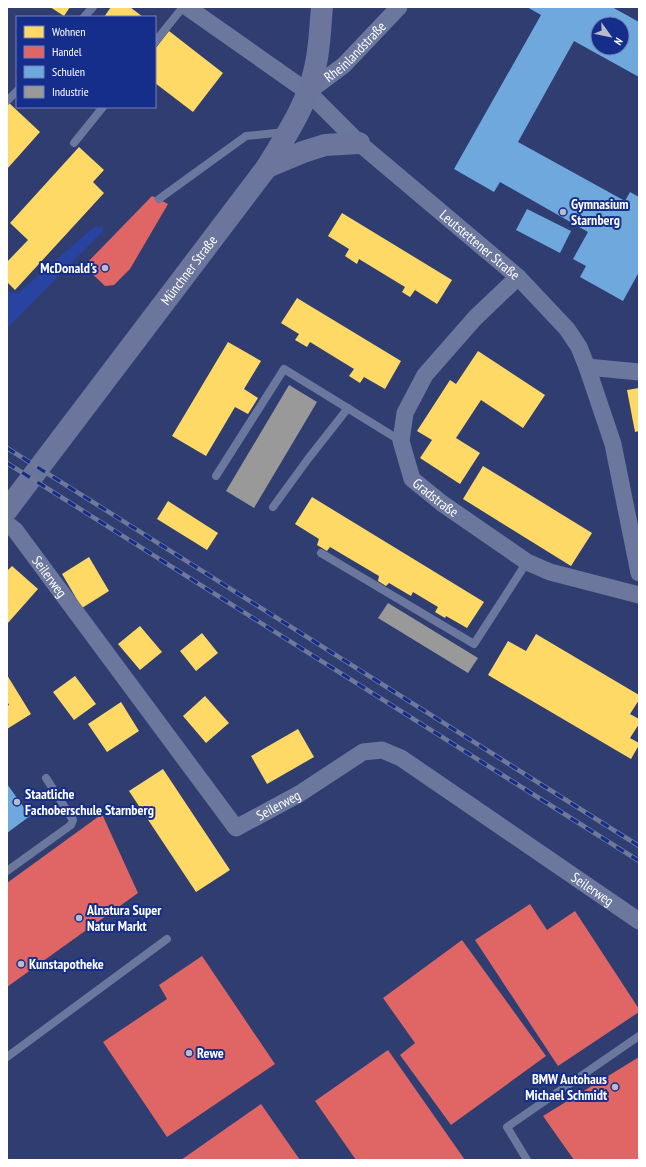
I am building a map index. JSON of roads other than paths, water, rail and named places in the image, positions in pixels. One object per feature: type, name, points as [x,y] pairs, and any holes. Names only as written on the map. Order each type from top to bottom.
[{"type":"main road","name":"Münchner Straße","points":[[7,510],[267,167],[288,132],[308,92],[315,69],[322,7]]},
{"type":"main road","points":[[267,167],[303,152],[325,145],[359,143]]},
{"type":"street","name":"Leutstettener Straße","points":[[187,7],[308,92],[359,143],[518,277],[567,329],[579,347],[613,444],[639,573]]},
{"type":"street","name":"Rheinlandstraße","points":[[308,92],[344,65],[399,7]]},
{"type":"street","name":"Gradstraße","points":[[518,277],[475,318],[425,375],[405,413],[401,441],[412,479],[442,504],[527,562],[550,572],[639,594]]},
{"type":"street","points":[[587,367],[639,372]]},
{"type":"street","name":"Seilerweg","points":[[7,524],[15,530],[236,828],[299,794],[363,752],[382,750],[400,758],[639,921]]},
{"type":"lane","points":[[85,16],[92,7]]},
{"type":"lane","points":[[156,41],[183,7]]},
{"type":"lane","points":[[7,101],[16,92]]},
{"type":"lane","points":[[74,143],[102,108]]},
{"type":"lane","points":[[159,199],[246,136],[288,132]]},
{"type":"lane","points":[[216,476],[284,369],[401,441]]},
{"type":"lane","points":[[273,507],[308,458],[348,408]]},
{"type":"lane","points":[[321,553],[474,644],[527,562]]},
{"type":"lane","points":[[7,871],[71,825],[73,820],[46,778]]},
{"type":"lane","points":[[7,1057],[167,939]]},
{"type":"lane","points":[[527,1160],[507,1127],[639,1036]]},
{"type":"railway","points":[[7,448],[639,846]]},
{"type":"railway","points":[[7,463],[639,861]]},
{"type":"place","name":"Gymnasium Starnberg","points":[[563,212]]},
{"type":"place","name":"McDonald's","points":[[105,268]]},
{"type":"place","name":"Staatliche Fachoberschule Starnberg","points":[[17,802]]},
{"type":"place","name":"Alnatura Super Natur Markt","points":[[79,918]]},
{"type":"place","name":"Kunstapotheke","points":[[21,964]]},
{"type":"place","name":"Rewe","points":[[189,1053]]},
{"type":"place","name":"BMW Autohaus Michael Schmidt","points":[[615,1087]]}]
